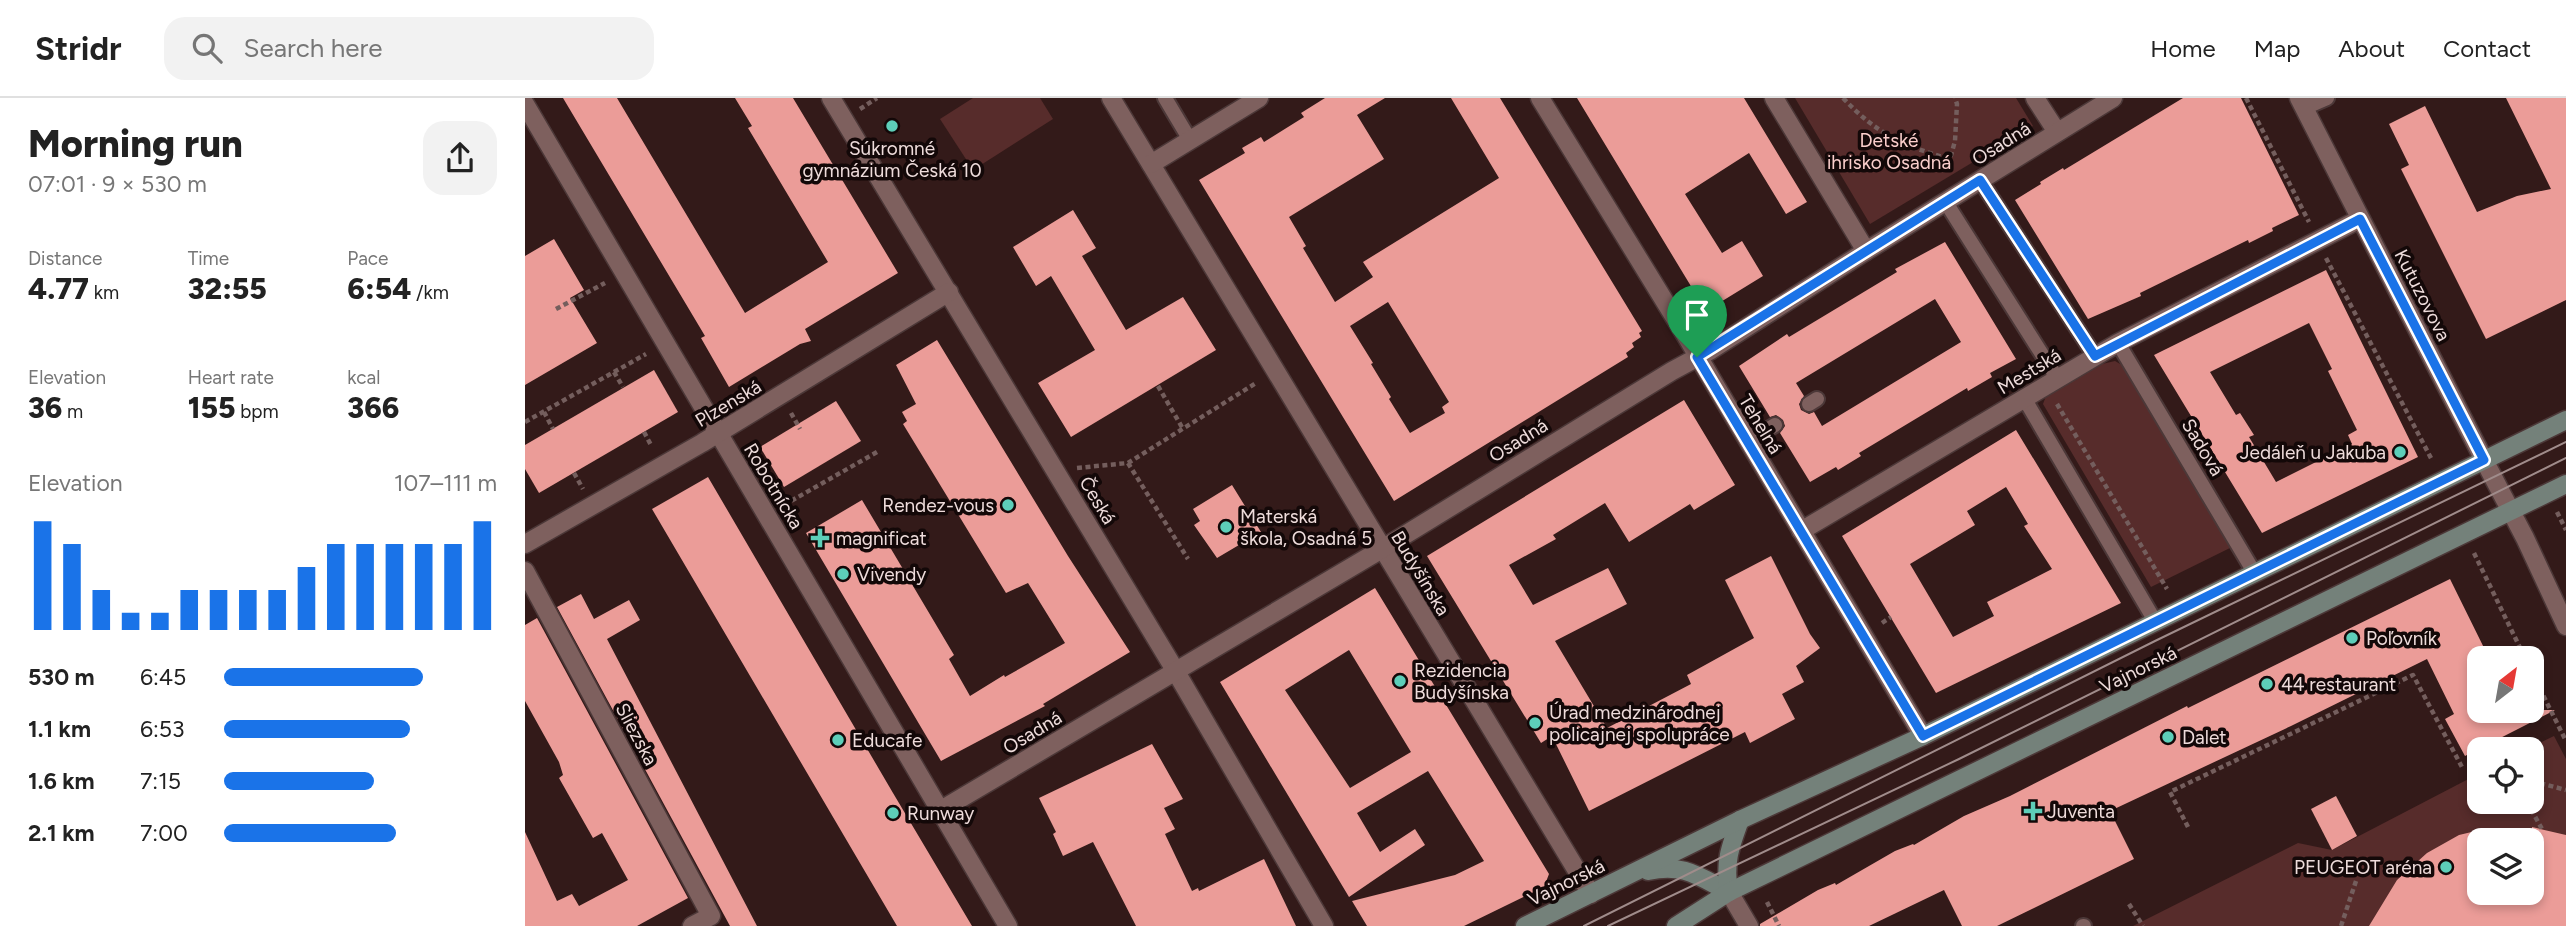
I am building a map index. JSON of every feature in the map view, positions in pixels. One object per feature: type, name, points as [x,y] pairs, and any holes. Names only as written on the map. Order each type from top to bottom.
[{"type":"main road","name":"Vajnorská","points":[[1525,926],[1740,820],[1923,736],[2566,420]]},
{"type":"main road","name":"Vajnorská","points":[[1676,926],[1729,892],[2566,484]]},
{"type":"main road","points":[[1729,892],[1726,869],[1728,854],[1740,820]]},
{"type":"main road","name":"Vajnorská","points":[[1625,876],[1668,867],[1690,872],[1729,892]]},
{"type":"street","name":"Česká","points":[[831,98],[1176,672],[1324,926]]},
{"type":"street","name":"Budyšínska","points":[[1111,98],[1591,894]]},
{"type":"street","points":[[1151,164],[1259,98]]},
{"type":"street","name":"Tehelná","points":[[1540,98],[1923,736]]},
{"type":"street","points":[[1774,98],[1865,251]]},
{"type":"street","points":[[2035,98],[2057,132]]},
{"type":"street","name":"Osadná","points":[[941,810],[1382,549],[2113,98]]},
{"type":"street","name":"Kutuzovova","points":[[2302,103],[2511,511],[2566,626]]},
{"type":"street","name":"Robotnícka","points":[[525,104],[1007,926]]},
{"type":"street","name":"Mestská","points":[[1801,531],[2118,343],[2360,219]]},
{"type":"street","name":"Plzenská","points":[[525,544],[718,433],[949,292]]},
{"type":"street","name":"Sliezska","points":[[525,571],[711,916],[692,926]]},
{"type":"street","points":[[1729,892],[1749,926]]},
{"type":"lane","points":[[1165,98],[1191,140]]},
{"type":"lane","points":[[2302,103],[2327,98]]},
{"type":"lane","points":[[1980,180],[2095,356]]},
{"type":"lane","points":[[1945,201],[2057,378]]},
{"type":"lane","name":"Sadová","points":[[2118,343],[2254,572]]},
{"type":"lane","points":[[2024,398],[2155,621]]},
{"type":"lane","points":[[1748,441],[1775,425]]},
{"type":"path","points":[[856,111],[877,98]]},
{"type":"path","points":[[1843,98],[1887,136],[1920,151],[1950,159],[1955,141],[1955,98]]},
{"type":"path","points":[[2246,98],[2328,263],[2432,460]]},
{"type":"path","points":[[556,309],[609,281]]},
{"type":"path","points":[[525,422],[651,351],[665,340]]},
{"type":"path","points":[[614,372],[623,387]]},
{"type":"path","points":[[1073,470],[1128,463],[1256,383]]},
{"type":"path","points":[[1158,386],[1183,429]]},
{"type":"path","points":[[2067,398],[2056,404],[2167,589]]},
{"type":"path","points":[[789,410],[800,429]]},
{"type":"path","points":[[544,412],[553,429]]},
{"type":"path","points":[[644,432],[652,448]]},
{"type":"path","points":[[784,505],[877,452]]},
{"type":"path","points":[[1128,463],[1188,559]]},
{"type":"path","points":[[574,473],[583,489]]},
{"type":"path","points":[[2557,512],[2566,530]]},
{"type":"path","points":[[2474,552],[2519,646]]},
{"type":"path","points":[[2188,827],[2170,792],[2413,675],[2463,769]]},
{"type":"path","points":[[2545,699],[2566,741]]},
{"type":"path","points":[[2544,784],[2566,790]]},
{"type":"path","points":[[2341,926],[2356,881]]},
{"type":"path","points":[[1767,902],[1779,926]]},
{"type":"path","points":[[2129,904],[2143,926]]},
{"type":"green space","points":[[973,98],[1040,98],[1053,119],[973,170],[940,119]]},
{"type":"green space","name":"Detské ihrisko Osadná","points":[[1795,98],[2016,98],[2033,126],[1870,224]]},
{"type":"green space","points":[[2115,361],[2122,365],[2232,547],[2151,587],[2043,404],[2046,396],[2102,364]]},
{"type":"green space","points":[[2554,736],[2566,759],[2566,926],[2133,926],[2298,843],[2332,850],[2467,780],[2467,814],[2544,814],[2544,741]]},
{"type":"building","points":[[563,98],[617,98],[745,313],[828,262],[748,128],[752,126],[735,98],[793,98],[898,273],[805,329],[811,341],[800,344],[729,387],[701,338],[705,336]]},
{"type":"building","points":[[1325,98],[1385,98],[1357,115],[1384,159],[1289,217],[1306,246],[1303,248],[1335,302],[1373,277],[1363,262],[1499,178],[1451,98],[1500,98],[1642,331],[1639,333],[1641,337],[1632,343],[1634,347],[1626,353],[1628,357],[1394,501],[1199,180],[1245,153],[1242,148],[1261,137],[1264,142],[1304,117],[1301,113]],"holes":[[[1388,302],[1449,402],[1442,407],[1445,413],[1410,433],[1350,326]]]},
{"type":"building","points":[[1577,98],[1744,98],[1807,202],[1786,214],[1749,153],[1685,194],[1722,253],[1742,241],[1763,276],[1706,311]]},
{"type":"building","points":[[2183,98],[2241,98],[2299,215],[2249,243],[2248,240],[2140,293],[2141,296],[2088,319],[2015,200],[2063,168],[2064,170]]},
{"type":"building","points":[[2506,98],[2566,98],[2566,300],[2486,339],[2401,169],[2409,165],[2389,124],[2425,106],[2477,212],[2517,196],[2551,189]]},
{"type":"building","points":[[1073,210],[1096,248],[1082,256],[1126,330],[1183,297],[1216,350],[1071,437],[1038,383],[1095,350],[1051,276],[1036,286],[1013,247]]},
{"type":"building","points":[[554,239],[584,290],[570,298],[597,343],[525,385],[525,256]]},
{"type":"building","points":[[1945,242],[2016,359],[1990,373],[1992,377],[1968,391],[1967,388],[1859,453],[1861,456],[1838,470],[1836,467],[1810,482],[1780,433],[1785,426],[1783,420],[1776,415],[1770,417],[1739,366],[1787,334],[1789,337],[1897,272],[1895,269]],"holes":[[[1935,299],[1961,342],[1822,426],[1814,412],[1809,414],[1801,410],[1799,404],[1804,396],[1796,383]]]},
{"type":"building","points":[[2326,270],[2418,457],[2262,533],[2154,355]],"holes":[[[2309,323],[2332,369],[2328,371],[2357,430],[2348,435],[2352,444],[2276,482],[2249,437],[2254,435],[2240,413],[2236,415],[2210,372]]]},
{"type":"building","points":[[937,340],[1068,556],[1130,652],[1043,704],[1045,706],[941,761],[806,533],[862,500],[954,655],[949,659],[970,696],[1065,643],[1028,583],[1006,593],[903,424],[907,421],[902,412],[916,404],[896,365]]},
{"type":"building","points":[[654,370],[678,412],[539,493],[525,469],[525,445]]},
{"type":"building","points":[[1684,400],[1735,485],[1694,510],[1690,504],[1629,542],[1605,503],[1553,535],[1556,539],[1509,565],[1533,605],[1608,568],[1627,604],[1555,641],[1607,728],[1691,684],[1687,675],[1754,638],[1725,580],[1771,556],[1810,634],[1820,648],[1796,666],[1804,682],[1782,694],[1795,719],[1750,743],[1745,732],[1589,811],[1552,736],[1541,743],[1427,556]]},
{"type":"building","points":[[836,401],[861,441],[784,487],[760,447]]},
{"type":"building","points":[[2016,430],[2121,603],[1936,693],[1842,536]],"holes":[[[2006,487],[2028,524],[2024,526],[2052,569],[1987,602],[1994,616],[1953,637],[1910,564],[1975,525],[1967,511]]]},
{"type":"building","points":[[708,477],[972,926],[897,926],[652,509]]},
{"type":"building","points":[[1232,485],[1261,532],[1217,558],[1194,525],[1200,521],[1193,509]]},
{"type":"building","points":[[2450,579],[2483,646],[2467,646],[2467,723],[2530,723],[2502,737],[2467,737],[2465,756],[2445,719],[2454,714],[2427,659],[2110,811],[2134,859],[1997,926],[1962,926],[1944,890],[1869,926],[1760,926],[1818,890],[1835,883],[1836,885],[1964,816],[2010,796],[2187,706],[2188,708]]},
{"type":"building","points":[[1375,588],[1549,874],[1544,887],[1464,926],[1367,926],[1352,901],[1455,875],[1484,861],[1428,771],[1357,813],[1380,852],[1415,829],[1425,845],[1349,897],[1220,682]],"holes":[[[1349,650],[1411,752],[1350,788],[1285,690]]]},
{"type":"building","points":[[581,594],[594,619],[629,600],[640,620],[607,639],[757,926],[730,926],[557,607]]},
{"type":"building","points":[[537,618],[688,898],[637,926],[525,926],[525,832],[557,901],[572,894],[579,906],[628,880],[602,833],[593,838],[559,778],[563,775],[559,762],[525,701],[525,625]]},
{"type":"building","points":[[1152,744],[1183,799],[1164,808],[1175,829],[1165,834],[1192,891],[1198,888],[1199,891],[1264,859],[1296,926],[1136,926],[1093,842],[1063,856],[1053,834],[1056,832],[1039,798]]},
{"type":"building","points":[[2336,796],[2357,836],[2332,850],[2311,809]]},
{"type":"building","name":"PEUGEOT aréna","points":[[2544,830],[2566,835],[2566,926],[2369,926],[2397,880],[2427,853],[2467,833],[2467,905],[2544,905]]},
{"type":"tram line","points":[[1584,926],[2155,641],[2566,442]]},
{"type":"tram line","points":[[1608,926],[1959,759],[2566,458]]},
{"type":"place","name":"Súkromné gymnázium Česká 10","points":[[892,126]]},
{"type":"place","name":"Jedáleň u Jakuba","points":[[2400,452]]},
{"type":"place","name":"Rendez-vous","points":[[1008,505]]},
{"type":"place","name":"Materská škola, Osadná 5","points":[[1226,527]]},
{"type":"place","name":"magnificat","points":[[820,538]]},
{"type":"place","name":"Vivendy","points":[[843,574]]},
{"type":"place","name":"Poľovník","points":[[2352,638]]},
{"type":"place","name":"Rezidencia Budyšínska","points":[[1400,681]]},
{"type":"place","name":"44 restaurant","points":[[2267,684]]},
{"type":"place","name":"Úrad medzinárodnej policajnej spolupráce","points":[[1535,723]]},
{"type":"place","name":"Dalet","points":[[2168,737]]},
{"type":"place","name":"Educafe","points":[[838,740]]},
{"type":"place","name":"Juventa","points":[[2033,811]]},
{"type":"place","name":"Runway","points":[[893,813]]},
{"type":"place","name":"PEUGEOT aréna","points":[[2446,867]]},
{"type":"route","points":[[1980,180],[2095,356],[2360,219],[2484,460],[1923,736],[1697,357],[1980,180]]}]
